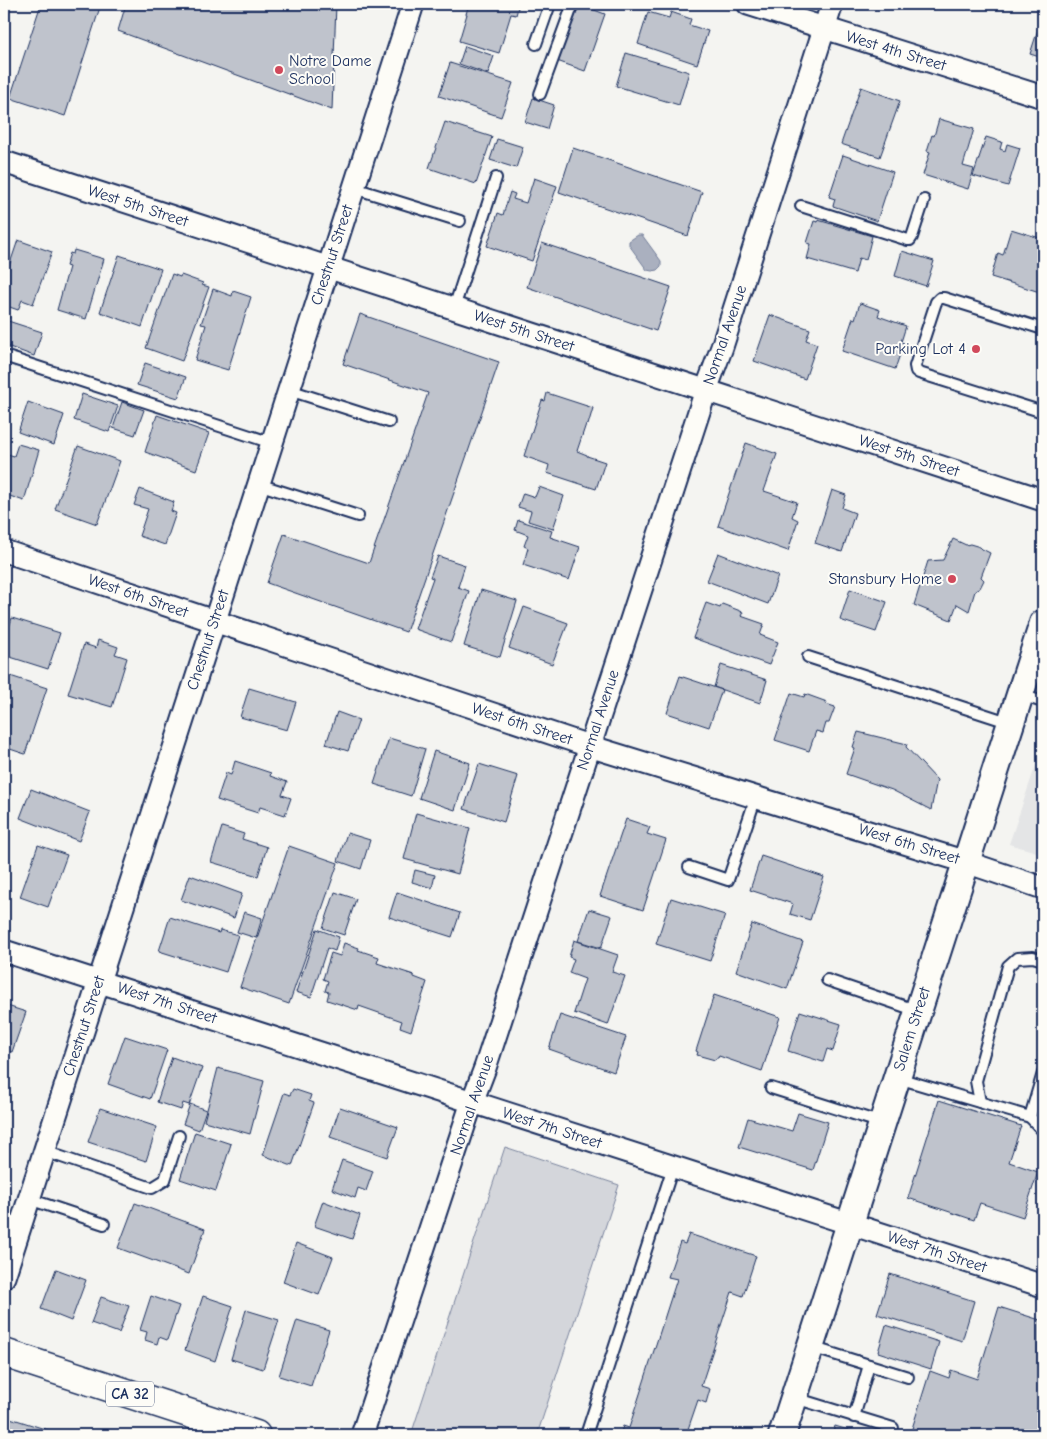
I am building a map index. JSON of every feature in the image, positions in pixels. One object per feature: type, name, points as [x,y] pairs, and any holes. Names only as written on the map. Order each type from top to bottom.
[{"type":"main road","name":"CA 32","points":[[4,1353],[256,1435]]},
{"type":"street","name":"Chestnut Street","points":[[4,1277],[413,4]]},
{"type":"street","name":"West 4th Street","points":[[748,4],[1043,97]]},
{"type":"street","name":"Normal Avenue","points":[[362,1435],[472,1102],[488,1059],[706,390],[720,354],[832,4]]},
{"type":"street","name":"West 5th Street","points":[[4,162],[1043,500]]},
{"type":"street","name":"West 6th Street","points":[[4,551],[589,746],[966,862],[1043,888]]},
{"type":"street","name":"Salem Street","points":[[782,1435],[1011,723],[1032,698],[1043,623]]},
{"type":"street","name":"West 7th Street","points":[[4,951],[1043,1286]]},
{"type":"lane","points":[[536,44],[550,4]]},
{"type":"lane","points":[[540,94],[573,4]]},
{"type":"lane","points":[[454,308],[496,178]]},
{"type":"lane","points":[[354,188],[460,221]]},
{"type":"lane","points":[[801,206],[910,240],[924,200]]},
{"type":"lane","points":[[1043,329],[940,298],[936,302],[915,366],[916,371],[919,373],[1043,412]]},
{"type":"lane","points":[[4,356],[272,443]]},
{"type":"lane","points":[[288,390],[389,422]]},
{"type":"lane","points":[[258,484],[358,516]]},
{"type":"lane","points":[[808,657],[1011,723]]},
{"type":"lane","points":[[689,867],[728,880],[756,797]]},
{"type":"lane","points":[[980,1102],[976,1081],[1008,966],[1017,958],[1033,957],[1043,960]]},
{"type":"lane","points":[[827,980],[918,1012]]},
{"type":"lane","points":[[1030,1116],[1043,1074]]},
{"type":"lane","points":[[897,1078],[1030,1116],[1043,1131]]},
{"type":"lane","points":[[771,1088],[882,1123]]},
{"type":"lane","points":[[44,1151],[152,1188],[165,1180],[178,1136]]},
{"type":"lane","points":[[586,1435],[674,1167]]},
{"type":"lane","points":[[28,1199],[104,1224]]},
{"type":"lane","points":[[810,1346],[908,1376]]},
{"type":"lane","points":[[854,1417],[869,1365]]},
{"type":"lane","points":[[794,1398],[893,1428]]},
{"type":"shaded area","points":[[1043,744],[1043,854],[1009,844]]},
{"type":"shaded area","points":[[505,1147],[619,1185],[537,1435],[411,1435]]},
{"type":"water","points":[[638,235],[642,235],[661,261],[661,266],[657,270],[647,270],[629,245],[629,241]]},
{"type":"building","points":[[41,4],[101,4],[65,116],[10,98]]},
{"type":"building","name":"Notre Dame School","points":[[126,4],[336,4],[332,110],[118,31]]},
{"type":"building","points":[[469,4],[519,4],[516,15],[511,14],[499,53],[459,41]]},
{"type":"building","points":[[578,4],[605,14],[585,71],[557,61]]},
{"type":"building","points":[[648,12],[669,18],[671,12],[691,19],[689,25],[708,31],[697,64],[638,44]]},
{"type":"building","points":[[1043,14],[1043,58],[1030,54]]},
{"type":"building","points":[[465,46],[494,56],[488,74],[459,64]]},
{"type":"building","points":[[626,53],[689,72],[679,105],[616,86]]},
{"type":"building","points":[[450,63],[513,83],[501,117],[439,96]]},
{"type":"building","points":[[861,87],[900,101],[880,157],[841,144]]},
{"type":"building","points":[[533,98],[554,105],[547,129],[525,122]]},
{"type":"building","points":[[939,119],[974,129],[963,166],[974,169],[968,189],[923,175],[930,152],[927,151]]},
{"type":"building","points":[[445,122],[492,137],[476,184],[429,168]]},
{"type":"building","points":[[986,137],[1002,142],[1000,149],[1005,151],[1007,144],[1020,148],[1008,186],[973,176]]},
{"type":"building","points":[[497,139],[523,147],[516,168],[490,160]]},
{"type":"building","points":[[573,148],[702,192],[688,236],[559,192]]},
{"type":"building","points":[[843,155],[893,172],[877,221],[833,206],[835,199],[829,197]]},
{"type":"building","points":[[534,178],[557,186],[532,261],[487,246],[498,213],[503,215],[510,192],[515,194],[513,199],[526,203]]},
{"type":"building","points":[[818,220],[872,236],[866,260],[859,258],[855,273],[807,259],[811,244],[807,243],[814,221],[818,222]]},
{"type":"building","points":[[1011,229],[1043,239],[1043,293],[991,277],[998,253],[1003,255]]},
{"type":"building","points":[[18,240],[52,252],[33,304],[22,300],[18,310],[4,305],[4,281]]},
{"type":"building","points":[[542,243],[671,287],[656,331],[527,287]]},
{"type":"building","points":[[74,250],[104,259],[86,319],[57,310],[69,267],[66,266],[70,253],[73,254]]},
{"type":"building","points":[[902,251],[934,261],[926,286],[895,276]]},
{"type":"building","points":[[119,255],[161,269],[142,327],[100,312]]},
{"type":"building","points":[[172,274],[180,277],[181,275],[209,287],[182,361],[146,348]]},
{"type":"building","points":[[213,289],[232,296],[233,291],[251,297],[228,370],[195,360],[206,325],[201,324]]},
{"type":"building","points":[[860,303],[880,310],[878,316],[906,326],[901,342],[904,343],[895,369],[842,351]]},
{"type":"building","points":[[360,314],[499,362],[406,632],[267,583],[284,534],[369,563],[428,393],[343,364]]},
{"type":"building","points":[[4,315],[10,317],[8,321],[42,332],[34,356],[4,345]]},
{"type":"building","points":[[770,315],[810,329],[806,340],[817,344],[805,379],[754,361]]},
{"type":"building","points":[[145,363],[186,377],[178,398],[137,385]]},
{"type":"building","points":[[547,393],[593,408],[577,451],[605,462],[596,489],[547,473],[549,465],[524,456],[542,400],[545,401]]},
{"type":"building","points":[[82,394],[118,406],[109,432],[74,420]]},
{"type":"building","points":[[28,402],[64,415],[54,445],[18,432]]},
{"type":"building","points":[[122,402],[144,410],[135,435],[113,428]]},
{"type":"building","points":[[157,415],[209,433],[196,470],[145,452]]},
{"type":"building","points":[[746,443],[777,454],[764,491],[797,502],[792,517],[798,520],[788,551],[718,526]]},
{"type":"building","points":[[18,444],[39,450],[24,501],[4,494],[4,453],[14,456]]},
{"type":"building","points":[[78,446],[120,461],[97,524],[55,509]]},
{"type":"building","points":[[539,487],[564,496],[553,529],[528,521],[531,511],[518,507],[523,493],[535,497]]},
{"type":"building","points":[[140,489],[174,502],[171,511],[176,513],[165,545],[139,536],[148,509],[134,505]]},
{"type":"building","points":[[832,490],[846,495],[842,508],[855,513],[842,552],[815,543]]},
{"type":"building","points":[[518,520],[552,531],[550,537],[580,547],[569,580],[523,565],[528,548],[524,546],[528,535],[515,530]]},
{"type":"building","name":"Stansbury Home","points":[[953,539],[966,545],[970,544],[980,547],[990,553],[981,577],[984,580],[980,588],[975,591],[969,611],[957,604],[951,620],[914,605],[928,561],[943,560]]},
{"type":"building","points":[[718,553],[778,576],[768,604],[707,581]]},
{"type":"building","points":[[438,556],[465,565],[458,587],[469,591],[451,642],[415,629],[433,578],[430,577]]},
{"type":"building","points":[[850,589],[887,602],[876,632],[840,620]]},
{"type":"building","points":[[481,590],[517,601],[500,657],[464,646]]},
{"type":"building","points":[[706,603],[720,608],[722,604],[743,612],[741,616],[764,624],[760,635],[778,642],[769,665],[693,638]]},
{"type":"building","points":[[524,607],[568,623],[552,664],[509,648]]},
{"type":"building","points":[[12,618],[60,633],[48,669],[4,655],[4,643]]},
{"type":"building","points":[[98,640],[118,647],[115,654],[127,658],[112,707],[68,694],[84,644],[96,648]]},
{"type":"building","points":[[721,665],[767,680],[760,703],[714,687]]},
{"type":"building","points":[[4,674],[47,688],[25,754],[4,747]]},
{"type":"building","points":[[680,676],[722,690],[709,727],[667,713]]},
{"type":"building","points":[[249,688],[296,702],[287,730],[240,717]]},
{"type":"building","points":[[791,693],[804,697],[805,694],[835,707],[823,733],[816,731],[809,751],[775,740]]},
{"type":"building","points":[[337,712],[359,720],[348,751],[326,744]]},
{"type":"building","points":[[858,732],[907,744],[906,747],[937,780],[931,810],[892,790],[846,774],[855,748],[853,747]]},
{"type":"building","points":[[389,738],[425,749],[411,796],[374,784]]},
{"type":"building","points":[[434,751],[470,763],[455,810],[419,798]]},
{"type":"building","points":[[235,761],[271,773],[270,776],[287,782],[282,795],[291,798],[285,815],[260,807],[258,813],[217,800],[226,773],[231,775]]},
{"type":"building","points":[[479,764],[518,776],[504,822],[464,809]]},
{"type":"building","points":[[31,789],[90,812],[79,841],[20,818]]},
{"type":"building","points":[[416,813],[470,828],[458,874],[404,859]]},
{"type":"building","points":[[626,819],[650,827],[647,834],[666,840],[643,910],[600,896]]},
{"type":"building","points":[[222,827],[244,834],[242,839],[267,847],[258,876],[211,862]]},
{"type":"building","points":[[347,833],[370,840],[361,869],[338,861]]},
{"type":"building","points":[[38,845],[67,855],[48,907],[20,897]]},
{"type":"building","points":[[289,846],[338,863],[289,1004],[240,987]]},
{"type":"building","points":[[761,856],[824,877],[810,920],[790,914],[793,904],[750,890]]},
{"type":"building","points":[[415,870],[435,875],[432,888],[412,882]]},
{"type":"building","points":[[190,875],[242,894],[234,918],[181,900]]},
{"type":"building","points":[[335,892],[356,899],[344,935],[323,928]]},
{"type":"building","points":[[397,892],[460,913],[452,937],[389,917]]},
{"type":"building","points":[[671,898],[725,915],[710,961],[656,944]]},
{"type":"building","points":[[589,909],[612,916],[601,948],[578,941]]},
{"type":"building","points":[[244,912],[262,918],[256,938],[237,932]]},
{"type":"building","points":[[170,917],[219,933],[220,930],[238,935],[226,972],[159,951]]},
{"type":"building","points":[[752,924],[803,942],[787,989],[736,971]]},
{"type":"building","points":[[317,929],[339,937],[335,951],[327,948],[311,997],[296,992]]},
{"type":"building","points":[[574,940],[618,955],[612,972],[625,976],[608,1025],[574,1013],[585,979],[569,973],[574,959],[569,957]]},
{"type":"building","points":[[344,943],[379,957],[377,963],[414,975],[414,977],[427,982],[411,1031],[400,1027],[402,1021],[359,1006],[358,1010],[327,1000],[329,992],[325,991],[328,981],[323,979],[331,953],[340,956]]},
{"type":"building","points":[[714,995],[780,1017],[762,1071],[719,1056],[715,1060],[697,1055],[698,1052],[696,1051]]},
{"type":"building","points":[[4,1005],[26,1012],[12,1052],[4,1049]]},
{"type":"building","points":[[800,1011],[841,1024],[833,1051],[827,1049],[823,1062],[788,1051]]},
{"type":"building","points":[[560,1015],[626,1037],[614,1072],[549,1049]]},
{"type":"building","points":[[125,1036],[167,1050],[150,1099],[108,1084]]},
{"type":"building","points":[[172,1057],[202,1068],[189,1105],[183,1103],[181,1110],[157,1102]]},
{"type":"building","points":[[218,1068],[264,1081],[250,1134],[204,1121]]},
{"type":"building","points":[[293,1089],[311,1095],[309,1101],[314,1103],[292,1166],[263,1155],[284,1093],[290,1095]]},
{"type":"building","points":[[939,1100],[1021,1126],[1009,1162],[1038,1172],[1023,1217],[980,1203],[974,1220],[908,1198]]},
{"type":"building","points":[[190,1104],[206,1110],[199,1130],[183,1124]]},
{"type":"building","points":[[340,1107],[398,1127],[387,1157],[330,1137]]},
{"type":"building","points":[[100,1108],[157,1127],[146,1161],[88,1142]]},
{"type":"building","points":[[798,1113],[828,1122],[813,1170],[739,1147],[748,1118],[792,1131]]},
{"type":"building","points":[[195,1132],[231,1144],[216,1191],[180,1179]]},
{"type":"building","points":[[342,1160],[373,1171],[366,1191],[358,1188],[355,1198],[332,1189]]},
{"type":"building","points":[[323,1201],[360,1215],[352,1239],[314,1226]]},
{"type":"building","points":[[135,1203],[205,1229],[189,1274],[118,1248]]},
{"type":"building","points":[[689,1234],[756,1256],[743,1296],[732,1292],[701,1386],[710,1389],[706,1403],[698,1400],[686,1435],[620,1435],[623,1426],[629,1428],[677,1279],[668,1277],[680,1242],[685,1244]]},
{"type":"building","points":[[296,1243],[333,1257],[319,1295],[283,1282]]},
{"type":"building","points":[[56,1269],[86,1280],[71,1321],[41,1309]]},
{"type":"building","points":[[890,1274],[974,1301],[962,1341],[877,1314]]},
{"type":"building","points":[[151,1296],[179,1306],[167,1340],[159,1337],[157,1344],[145,1340],[147,1332],[140,1330]]},
{"type":"building","points":[[203,1296],[233,1306],[215,1361],[185,1350]]},
{"type":"building","points":[[101,1297],[129,1306],[119,1333],[91,1323]]},
{"type":"building","points":[[999,1307],[1043,1321],[1043,1435],[910,1435],[930,1371],[949,1378],[951,1370],[977,1379]]},
{"type":"building","points":[[246,1310],[279,1320],[263,1369],[231,1359]]},
{"type":"building","points":[[297,1320],[329,1330],[311,1386],[279,1376]]},
{"type":"building","points":[[886,1325],[939,1342],[931,1369],[878,1352]]},
{"type":"building","points":[[7,1417],[48,1430],[46,1435],[4,1435]]},
{"type":"building","points":[[835,1426],[865,1435],[832,1435]]},
{"type":"place","name":"Notre Dame School","points":[[279,70]]},
{"type":"place","name":"Parking Lot 4","points":[[976,349]]},
{"type":"place","name":"Stansbury Home","points":[[952,579]]}]
